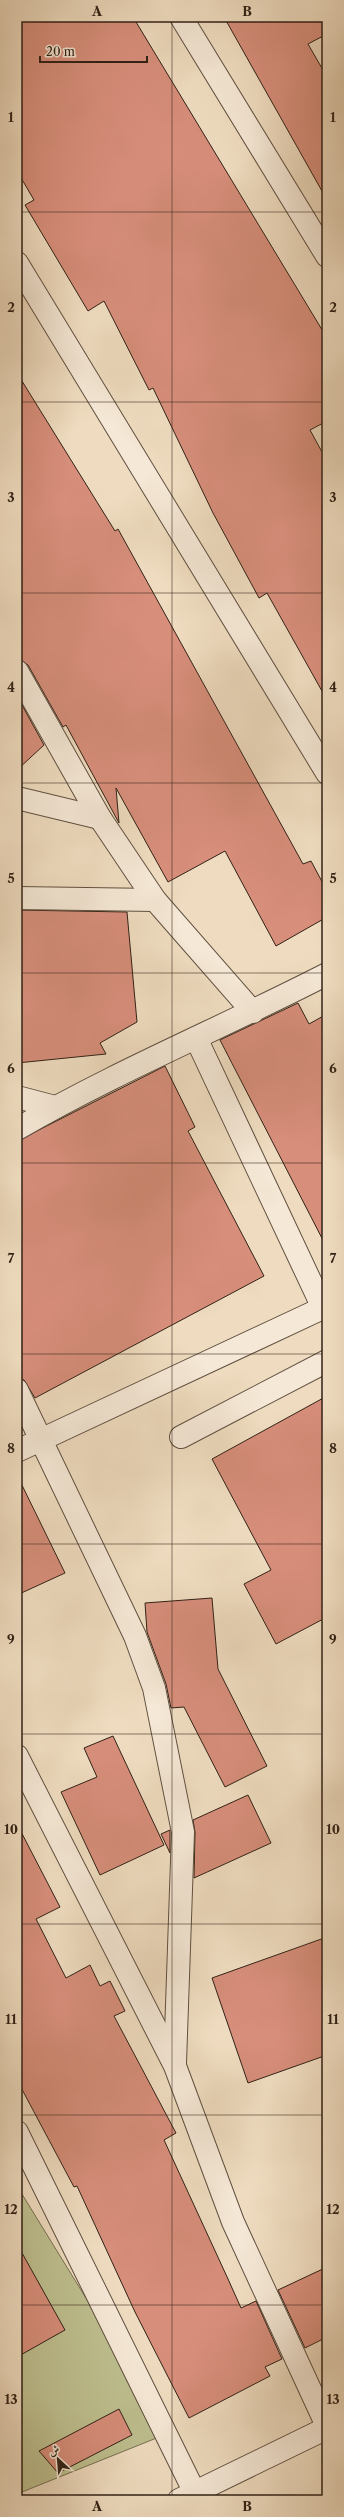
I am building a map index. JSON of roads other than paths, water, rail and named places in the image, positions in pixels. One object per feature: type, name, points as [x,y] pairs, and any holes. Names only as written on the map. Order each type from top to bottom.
[{"type":"street","points":[[181,17],[327,256]]},
{"type":"street","points":[[17,263],[327,773]]},
{"type":"street","points":[[17,671],[100,818],[155,900],[253,1012]]},
{"type":"street","points":[[17,798],[100,818]]},
{"type":"street","points":[[17,898],[155,900]]},
{"type":"street","points":[[17,1129],[55,1107],[196,1038],[253,1012],[327,974]]},
{"type":"street","points":[[17,1451],[325,1307],[196,1038]]},
{"type":"street","points":[[17,1097],[55,1107]]},
{"type":"street","points":[[181,1436],[327,1361]]},
{"type":"street","points":[[17,1390],[42,1439],[135,1636],[154,1688],[183,1832],[175,2066]]},
{"type":"street","points":[[17,1756],[175,2066],[233,2222],[327,2427],[187,2496],[17,2132]]}]
